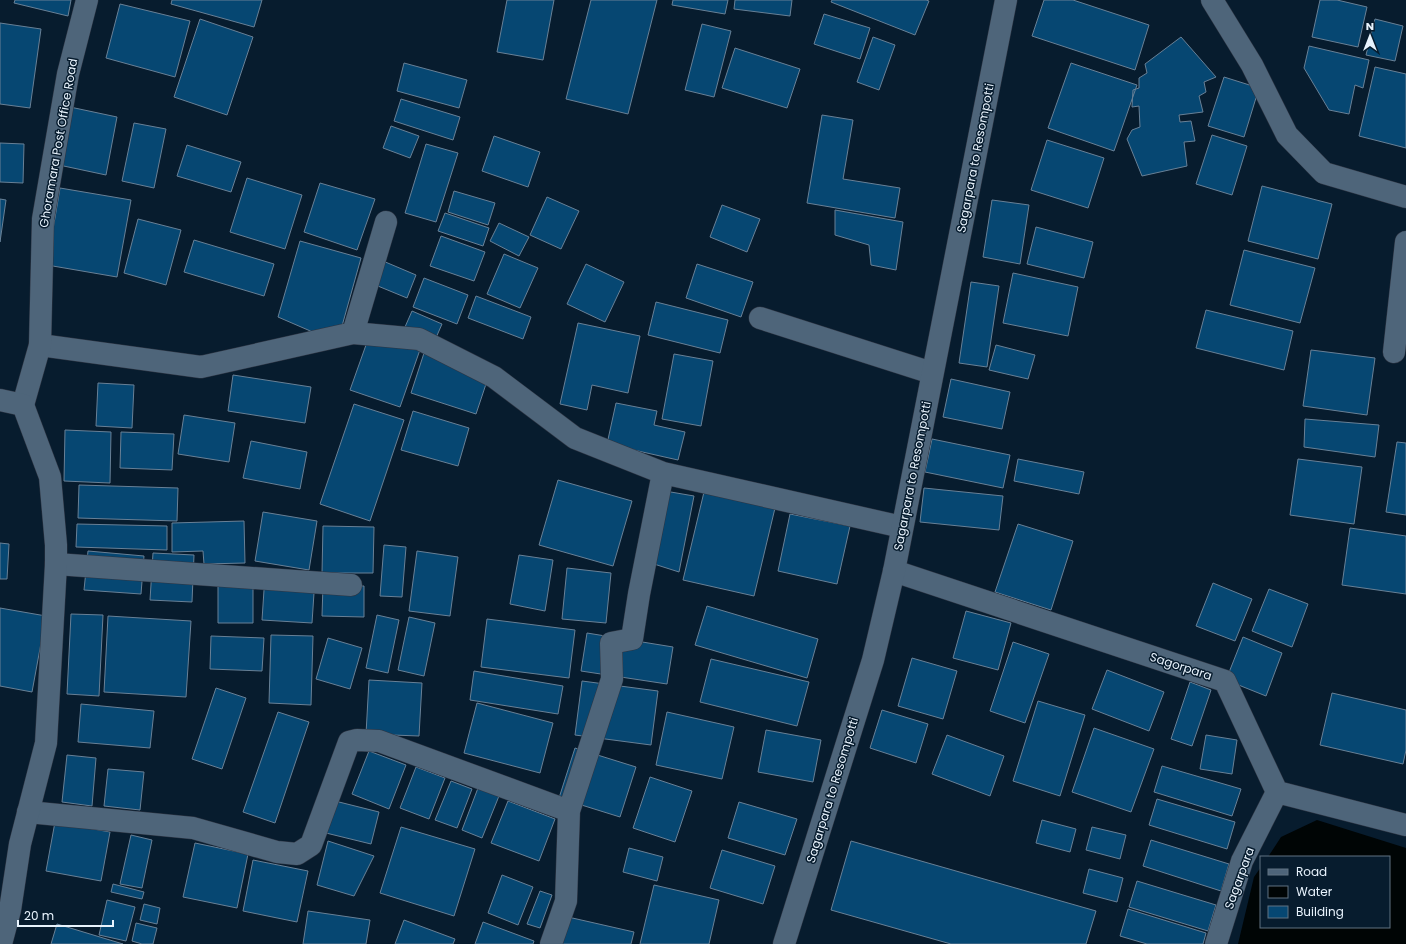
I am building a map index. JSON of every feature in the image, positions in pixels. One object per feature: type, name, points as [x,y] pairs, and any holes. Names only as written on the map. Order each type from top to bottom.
[{"type":"street","name":"Ghoramara Post Office Road","points":[[23,405],[40,345],[43,218],[68,74],[87,0]]},
{"type":"street","name":"Sagarpara to Resompotti","points":[[784,944],[873,660],[894,571],[1006,0]]},
{"type":"street","points":[[1212,0],[1252,66],[1287,135],[1324,173],[1406,197]]},
{"type":"street","points":[[353,333],[386,222]]},
{"type":"street","points":[[1394,352],[1406,242]]},
{"type":"street","points":[[760,318],[932,373]]},
{"type":"street","points":[[40,345],[201,367],[353,333],[419,339],[494,377],[575,438],[663,473],[902,527]]},
{"type":"street","points":[[0,400],[23,405],[50,477],[56,545],[46,743],[20,844],[10,910],[1,944]]},
{"type":"street","points":[[551,944],[566,901],[569,811],[612,679],[611,643],[632,639],[639,594],[663,473]]},
{"type":"street","points":[[56,564],[351,586]]},
{"type":"street","name":"Sagorpara","points":[[894,571],[1225,681],[1277,792]]},
{"type":"street","points":[[28,812],[194,828],[277,852],[297,854],[311,845],[349,742],[357,740],[379,741],[569,811]]},
{"type":"street","points":[[1277,792],[1406,825]]},
{"type":"street","name":"Sagarpara","points":[[1216,944],[1242,861],[1277,792]]},
{"type":"water","points":[[1317,820],[1406,848],[1406,944],[1238,944],[1254,877],[1260,868],[1260,928],[1390,928],[1390,856],[1269,856],[1281,837]]},
{"type":"building","points":[[15,0],[71,0],[68,16],[14,3]]},
{"type":"building","points":[[172,0],[262,0],[254,27],[171,4]]},
{"type":"building","points":[[507,0],[554,0],[543,60],[497,52]]},
{"type":"building","points":[[591,0],[657,0],[628,114],[566,99]]},
{"type":"building","points":[[673,0],[728,0],[725,14],[672,5]]},
{"type":"building","points":[[735,0],[792,0],[790,16],[734,9]]},
{"type":"building","points":[[832,0],[929,1],[915,35],[831,2]]},
{"type":"building","points":[[1044,0],[1073,0],[1149,25],[1135,70],[1032,36]]},
{"type":"building","points":[[1320,0],[1337,0],[1367,7],[1358,47],[1312,37]]},
{"type":"building","points":[[120,4],[190,21],[175,77],[106,58]]},
{"type":"building","points":[[824,14],[870,28],[860,59],[814,44]]},
{"type":"building","points":[[200,19],[253,37],[227,115],[174,97]]},
{"type":"building","points":[[1375,19],[1403,26],[1395,61],[1366,55]]},
{"type":"building","points":[[0,23],[41,29],[30,108],[0,104]]},
{"type":"building","points":[[702,24],[731,31],[714,97],[685,90]]},
{"type":"building","points":[[873,37],[895,45],[879,90],[857,82]]},
{"type":"building","points":[[1181,37],[1216,77],[1204,82],[1206,92],[1199,96],[1203,112],[1179,115],[1180,122],[1191,121],[1195,141],[1184,142],[1187,166],[1142,176],[1127,139],[1132,130],[1140,127],[1139,106],[1132,107],[1133,90],[1139,88],[1139,78],[1147,73],[1145,64]]},
{"type":"building","points":[[1309,46],[1369,60],[1363,88],[1355,85],[1349,114],[1329,110],[1304,68]]},
{"type":"building","points":[[735,48],[800,69],[787,108],[722,88]]},
{"type":"building","points":[[404,63],[467,80],[459,108],[397,91]]},
{"type":"building","points":[[1071,63],[1137,85],[1114,151],[1048,128]]},
{"type":"building","points":[[1375,67],[1406,74],[1406,148],[1359,136]]},
{"type":"building","points":[[1224,77],[1259,88],[1244,137],[1208,126]]},
{"type":"building","points":[[401,99],[460,117],[453,140],[394,121]]},
{"type":"building","points":[[70,107],[117,117],[106,175],[59,165]]},
{"type":"building","points":[[822,115],[853,120],[843,179],[900,188],[895,218],[807,203]]},
{"type":"building","points":[[134,123],[166,129],[154,188],[122,181]]},
{"type":"building","points":[[391,126],[419,136],[410,158],[383,148]]},
{"type":"building","points":[[1212,135],[1247,146],[1232,195],[1196,184]]},
{"type":"building","points":[[494,136],[540,152],[528,187],[482,171]]},
{"type":"building","points":[[1047,140],[1104,158],[1088,208],[1031,190]]},
{"type":"building","points":[[0,143],[24,144],[23,183],[0,182]]},
{"type":"building","points":[[426,144],[458,153],[436,222],[405,213]]},
{"type":"building","points":[[187,145],[241,162],[231,192],[177,176]]},
{"type":"building","points":[[247,178],[302,195],[285,249],[230,232]]},
{"type":"building","points":[[320,183],[375,199],[357,250],[304,232]]},
{"type":"building","points":[[1262,186],[1332,204],[1318,259],[1248,241]]},
{"type":"building","points":[[60,188],[131,200],[117,277],[47,265]]},
{"type":"building","points":[[454,191],[495,203],[488,225],[448,212]]},
{"type":"building","points":[[547,197],[579,211],[561,249],[530,235]]},
{"type":"building","points":[[0,199],[6,200],[0,242]]},
{"type":"building","points":[[992,200],[1029,205],[1020,264],[983,257]]},
{"type":"building","points":[[722,205],[760,219],[747,252],[710,237]]},
{"type":"building","points":[[835,210],[903,222],[896,270],[871,265],[869,245],[835,235]]},
{"type":"building","points":[[445,213],[489,228],[483,246],[438,231]]},
{"type":"building","points":[[138,219],[181,230],[166,285],[124,273]]},
{"type":"building","points":[[499,223],[529,237],[519,256],[490,241]]},
{"type":"building","points":[[1036,227],[1093,242],[1084,278],[1027,264]]},
{"type":"building","points":[[441,236],[485,252],[474,281],[430,266]]},
{"type":"building","points":[[194,240],[274,264],[264,296],[184,272]]},
{"type":"building","points":[[300,241],[361,258],[342,326],[315,333],[278,317]]},
{"type":"building","points":[[1244,250],[1315,268],[1300,323],[1230,305]]},
{"type":"building","points":[[504,254],[538,268],[520,308],[487,294]]},
{"type":"building","points":[[383,261],[416,275],[407,298],[373,284]]},
{"type":"building","points":[[586,264],[624,282],[605,322],[567,304]]},
{"type":"building","points":[[697,264],[753,282],[741,317],[686,298]]},
{"type":"building","points":[[1013,273],[1078,287],[1068,336],[1003,323]]},
{"type":"building","points":[[424,278],[468,295],[457,324],[413,307]]},
{"type":"building","points":[[971,282],[999,286],[987,367],[959,363]]},
{"type":"building","points":[[476,296],[531,317],[523,339],[468,318]]},
{"type":"building","points":[[656,302],[728,320],[720,353],[648,335]]},
{"type":"building","points":[[1206,310],[1293,331],[1284,370],[1196,348]]},
{"type":"building","points":[[412,311],[442,324],[435,340],[405,327]]},
{"type":"building","points":[[578,323],[640,336],[628,393],[592,385],[587,410],[560,404]]},
{"type":"building","points":[[372,328],[422,344],[400,407],[350,390]]},
{"type":"building","points":[[996,345],[1035,355],[1028,379],[989,370]]},
{"type":"building","points":[[425,350],[490,372],[476,414],[411,393]]},
{"type":"building","points":[[1311,350],[1375,358],[1367,415],[1303,406]]},
{"type":"building","points":[[674,354],[713,361],[701,426],[662,419]]},
{"type":"building","points":[[233,375],[311,387],[305,423],[228,411]]},
{"type":"building","points":[[951,379],[1010,392],[1002,429],[943,417]]},
{"type":"building","points":[[98,383],[134,385],[132,428],[96,426]]},
{"type":"building","points":[[616,403],[657,411],[654,425],[685,432],[678,460],[607,444]]},
{"type":"building","points":[[354,404],[404,420],[370,521],[320,504]]},
{"type":"building","points":[[413,411],[469,428],[458,466],[401,450]]},
{"type":"building","points":[[184,415],[235,423],[229,462],[178,454]]},
{"type":"building","points":[[1305,419],[1379,425],[1375,457],[1304,447]]},
{"type":"building","points":[[65,430],[111,432],[110,483],[64,481]]},
{"type":"building","points":[[121,432],[174,434],[172,470],[120,468]]},
{"type":"building","points":[[932,439],[1010,455],[1003,488],[925,472]]},
{"type":"building","points":[[251,441],[307,452],[300,489],[243,478]]},
{"type":"building","points":[[1397,442],[1406,443],[1406,515],[1386,512]]},
{"type":"building","points":[[1018,459],[1084,472],[1079,494],[1014,481]]},
{"type":"building","points":[[1298,459],[1362,467],[1354,524],[1290,515]]},
{"type":"building","points":[[558,480],[632,501],[613,566],[539,545]]},
{"type":"building","points":[[79,485],[178,488],[177,521],[78,518]]},
{"type":"building","points":[[924,488],[1003,496],[999,530],[920,522]]},
{"type":"building","points":[[665,491],[694,496],[679,572],[654,564]]},
{"type":"building","points":[[704,492],[775,508],[754,596],[683,580]]},
{"type":"building","points":[[263,512],[317,521],[309,570],[255,561]]},
{"type":"building","points":[[790,514],[850,526],[837,584],[778,571]]},
{"type":"building","points":[[244,521],[245,563],[204,564],[203,551],[172,552],[172,523]]},
{"type":"building","points":[[77,524],[167,526],[167,550],[76,547]]},
{"type":"building","points":[[1018,524],[1073,541],[1051,610],[995,592]]},
{"type":"building","points":[[323,526],[374,527],[373,573],[322,573]]},
{"type":"building","points":[[1350,528],[1406,536],[1406,594],[1342,585]]},
{"type":"building","points":[[0,543],[9,544],[7,579],[0,579]]},
{"type":"building","points":[[384,545],[406,547],[402,597],[380,596]]},
{"type":"building","points":[[88,551],[144,556],[141,594],[84,590]]},
{"type":"building","points":[[417,551],[458,557],[450,616],[409,611]]},
{"type":"building","points":[[153,553],[194,555],[192,602],[150,600]]},
{"type":"building","points":[[519,555],[553,560],[545,611],[510,604]]},
{"type":"building","points":[[218,568],[253,568],[253,623],[218,623]]},
{"type":"building","points":[[567,568],[611,573],[606,623],[562,619]]},
{"type":"building","points":[[265,575],[315,578],[312,623],[262,620]]},
{"type":"building","points":[[1213,583],[1252,599],[1235,641],[1196,626]]},
{"type":"building","points":[[323,585],[364,586],[364,617],[322,616]]},
{"type":"building","points":[[1269,589],[1308,604],[1292,647],[1252,631]]},
{"type":"building","points":[[707,606],[818,639],[807,678],[695,645]]},
{"type":"building","points":[[0,608],[46,616],[32,692],[0,686]]},
{"type":"building","points":[[966,611],[1011,623],[998,670],[953,658]]},
{"type":"building","points":[[71,614],[103,615],[99,696],[67,694]]},
{"type":"building","points":[[377,615],[399,620],[388,673],[366,668]]},
{"type":"building","points":[[108,616],[191,621],[186,697],[104,692]]},
{"type":"building","points":[[409,617],[435,623],[424,676],[398,670]]},
{"type":"building","points":[[487,619],[575,630],[569,678],[481,667]]},
{"type":"building","points":[[587,633],[673,647],[667,684],[581,671]]},
{"type":"building","points":[[271,635],[313,636],[311,705],[269,703]]},
{"type":"building","points":[[211,636],[264,638],[262,671],[210,669]]},
{"type":"building","points":[[1243,637],[1282,653],[1266,696],[1226,680]]},
{"type":"building","points":[[328,638],[362,648],[350,689],[316,679]]},
{"type":"building","points":[[1013,642],[1049,654],[1025,723],[990,711]]},
{"type":"building","points":[[912,658],[957,671],[943,719],[898,706]]},
{"type":"building","points":[[711,659],[809,682],[797,726],[700,702]]},
{"type":"building","points":[[1107,670],[1164,692],[1149,731],[1092,709]]},
{"type":"building","points":[[474,671],[563,686],[558,714],[470,700]]},
{"type":"building","points":[[369,680],[422,683],[419,736],[366,734]]},
{"type":"building","points":[[582,681],[658,691],[651,745],[575,735]]},
{"type":"building","points":[[1190,682],[1211,690],[1192,746],[1171,739]]},
{"type":"building","points":[[216,688],[246,698],[222,769],[192,759]]},
{"type":"building","points":[[1332,693],[1406,710],[1406,750],[1403,764],[1320,745]]},
{"type":"building","points":[[1038,701],[1085,715],[1060,796],[1013,781]]},
{"type":"building","points":[[477,703],[553,723],[540,773],[464,753]]},
{"type":"building","points":[[81,704],[154,711],[150,748],[78,742]]},
{"type":"building","points":[[882,710],[928,724],[916,763],[870,748]]},
{"type":"building","points":[[278,712],[309,722],[275,823],[243,812]]},
{"type":"building","points":[[667,712],[734,727],[722,779],[656,765]]},
{"type":"building","points":[[1094,728],[1154,749],[1131,812],[1072,792]]},
{"type":"building","points":[[766,730],[821,740],[813,782],[758,772]]},
{"type":"building","points":[[947,735],[1004,756],[990,796],[932,774]]},
{"type":"building","points":[[1206,735],[1237,740],[1232,774],[1200,769]]},
{"type":"building","points":[[575,748],[636,767],[620,817],[559,798]]},
{"type":"building","points":[[369,751],[406,765],[389,809],[352,794]]},
{"type":"building","points":[[67,755],[96,758],[92,806],[62,802]]},
{"type":"building","points":[[1162,766],[1241,789],[1232,816],[1154,792]]},
{"type":"building","points":[[416,767],[445,778],[429,819],[400,808]]},
{"type":"building","points":[[108,769],[144,772],[140,810],[104,806]]},
{"type":"building","points":[[650,777],[692,791],[675,842],[633,828]]},
{"type":"building","points":[[451,781],[472,789],[457,828],[435,820]]},
{"type":"building","points":[[478,788],[499,796],[482,838],[462,830]]},
{"type":"building","points":[[1157,799],[1235,822],[1227,849],[1149,825]]},
{"type":"building","points":[[335,801],[379,812],[371,844],[326,833]]},
{"type":"building","points":[[508,801],[555,819],[539,861],[491,843]]},
{"type":"building","points":[[739,802],[797,819],[785,855],[728,838]]},
{"type":"building","points":[[1042,820],[1076,829],[1070,852],[1036,843]]},
{"type":"building","points":[[55,822],[110,832],[101,881],[46,871]]},
{"type":"building","points":[[401,827],[475,849],[454,916],[380,893]]},
{"type":"building","points":[[1092,827],[1126,835],[1120,859],[1086,850]]},
{"type":"building","points":[[131,835],[152,840],[142,888],[120,884]]},
{"type":"building","points":[[1151,840],[1229,864],[1221,891],[1143,866]]},
{"type":"building","points":[[328,841],[374,856],[354,896],[317,885]]},
{"type":"building","points":[[851,841],[1096,911],[1086,944],[951,944],[831,910]]},
{"type":"building","points":[[195,843],[248,854],[237,908],[183,897]]},
{"type":"building","points":[[629,848],[663,857],[657,881],[623,872]]},
{"type":"building","points":[[722,850],[775,866],[763,904],[710,888]]},
{"type":"building","points":[[253,860],[308,871],[297,922],[243,911]]},
{"type":"building","points":[[1089,869],[1123,878],[1117,902],[1083,893]]},
{"type":"building","points":[[502,875],[533,887],[518,925],[488,913]]},
{"type":"building","points":[[1137,881],[1216,905],[1208,931],[1129,907]]},
{"type":"building","points":[[113,884],[144,892],[142,899],[111,892]]},
{"type":"building","points":[[654,885],[719,900],[709,944],[640,944]]},
{"type":"building","points":[[540,891],[552,895],[540,928],[527,924]]},
{"type":"building","points":[[107,900],[135,907],[126,941],[99,935]]},
{"type":"building","points":[[144,904],[160,908],[157,924],[140,920]]},
{"type":"building","points":[[1128,909],[1206,933],[1203,944],[1147,944],[1120,936]]},
{"type":"building","points":[[308,911],[370,920],[366,944],[303,944]]},
{"type":"building","points":[[568,917],[634,932],[631,944],[562,944]]},
{"type":"building","points":[[404,920],[455,939],[453,944],[395,944]]},
{"type":"building","points":[[483,922],[534,941],[533,944],[475,944]]},
{"type":"building","points":[[136,923],[157,928],[153,944],[142,944],[132,941]]},
{"type":"building","points":[[57,924],[123,944],[51,944]]}]
